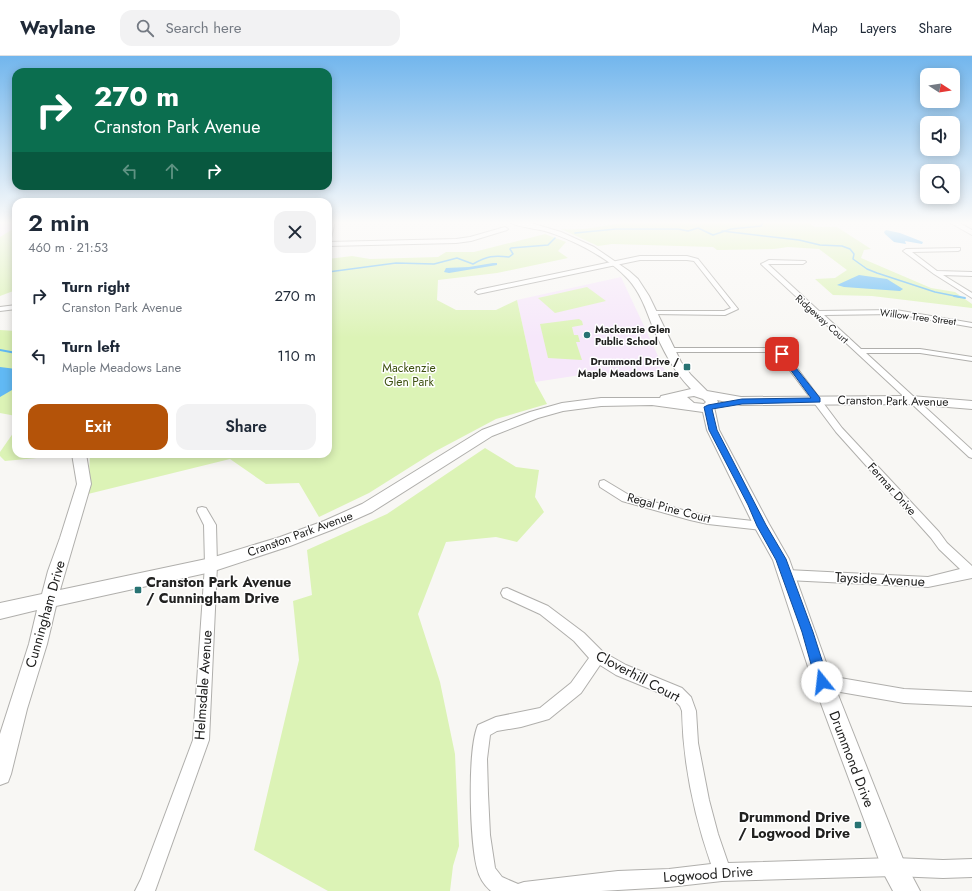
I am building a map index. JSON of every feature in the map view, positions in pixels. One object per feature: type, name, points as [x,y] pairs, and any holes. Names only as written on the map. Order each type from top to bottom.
[{"type":"street","points":[[610,260],[633,279],[653,313],[682,372],[704,394]]},
{"type":"street","points":[[478,292],[630,260]]},
{"type":"street","points":[[653,313],[725,313],[735,309],[695,260]]},
{"type":"street","points":[[918,260],[936,274],[972,296]]},
{"type":"street","name":"Ridgeway Court","points":[[803,262],[769,262],[764,264],[972,456]]},
{"type":"street","points":[[936,274],[972,274]]},
{"type":"street","points":[[0,309],[12,308]]},
{"type":"street","name":"Willow Tree Street","points":[[817,313],[896,312],[972,325]]},
{"type":"street","name":"Fermar Drive","points":[[670,350],[765,350],[776,352],[786,358],[839,430],[935,535],[943,546],[971,572]]},
{"type":"street","points":[[859,351],[920,351],[972,359]]},
{"type":"street","points":[[682,372],[686,400]]},
{"type":"street","name":"Cranston Park Avenue","points":[[686,400],[694,392],[742,402]]},
{"type":"street","name":"Drummond Drive","points":[[704,394],[712,402],[709,407],[713,430]]},
{"type":"street","name":"Cranston Park Avenue","points":[[0,611],[211,565],[291,540],[367,508],[487,433],[511,422],[534,414],[582,404],[686,400],[699,409],[742,402],[817,400],[911,400],[972,405]]},
{"type":"street","name":"Drummond Drive","points":[[686,400],[713,430],[762,526],[781,559],[808,632],[822,682],[894,867],[907,891]]},
{"type":"street","name":"Cunningham Drive","points":[[0,774],[17,709],[38,644],[56,571],[68,538],[84,484],[80,458]]},
{"type":"street","name":"Regal Pine Court","points":[[604,484],[626,498],[690,516],[708,520],[762,526]]},
{"type":"street","name":"Helmsdale Avenue","points":[[144,891],[148,885],[201,740],[211,565],[210,525],[202,512]]},
{"type":"street","name":"Tayside Avenue","points":[[787,575],[928,582],[971,572]]},
{"type":"street","name":"Cloverhill Court","points":[[507,593],[544,610],[578,637],[598,657],[621,670],[677,694],[686,702],[689,711],[690,743],[701,800],[709,834],[722,872]]},
{"type":"street","points":[[512,891],[502,888],[489,876],[483,858],[479,766],[480,748],[484,730],[496,724],[544,714],[576,688],[598,657]]},
{"type":"street","points":[[822,682],[904,696],[972,699]]},
{"type":"street","name":"Logwood Drive","points":[[524,891],[618,880],[669,878],[722,872],[894,867],[943,869],[972,868]]},
{"type":"shaded area","name":"Mackenzie Glen Public School","points":[[621,277],[665,371],[587,374],[535,382],[517,300]]},
{"type":"green space","points":[[0,260],[12,260],[12,292],[0,296]]},
{"type":"green space","name":"Mackenzie Glen Park","points":[[332,260],[559,260],[497,273],[438,280],[437,300],[456,310],[496,310],[517,300],[535,382],[547,404],[496,419],[434,452],[369,493],[319,517],[299,483],[266,484],[230,459],[88,494],[90,458],[332,458]]},
{"type":"green space","points":[[834,260],[866,260],[931,288],[955,292],[972,304],[972,308],[872,296],[833,295],[815,279],[835,278],[847,270]]},
{"type":"green space","points":[[587,287],[606,301],[555,313],[538,298]]},
{"type":"green space","points":[[579,319],[582,321],[583,325],[572,327],[574,335],[578,335],[580,342],[576,342],[582,360],[548,358],[540,324]]},
{"type":"green space","points":[[0,330],[12,331],[12,415],[0,413]]},
{"type":"green space","points":[[12,435],[12,458],[37,458],[5,461],[0,456],[0,452]]},
{"type":"green space","points":[[485,448],[516,467],[539,470],[535,497],[544,512],[517,542],[496,537],[446,542],[418,614],[440,682],[455,754],[459,846],[453,866],[450,891],[328,891],[254,850],[299,660],[293,601],[312,595],[307,550],[387,514]]},
{"type":"water","points":[[497,263],[497,265],[449,273],[444,272],[446,268],[469,267]]},
{"type":"water","points":[[859,275],[887,279],[903,289],[900,291],[844,287],[837,285]]},
{"type":"water","points":[[0,367],[12,368],[12,390],[0,397]]},
{"type":"waterway","points":[[332,271],[396,263],[434,264],[449,260]]},
{"type":"waterway","points":[[462,260],[473,264],[480,260]]},
{"type":"waterway","points":[[854,260],[867,269],[877,273],[935,292],[960,297]]},
{"type":"waterway","points":[[954,296],[965,298]]},
{"type":"waterway","points":[[0,350],[12,352]]},
{"type":"place","name":"Mackenzie Glen Public School","points":[[587,335]]},
{"type":"place","name":"Drummond Drive / Maple Meadows Lane","points":[[687,367]]},
{"type":"place","name":"Cranston Park Avenue / Cunningham Drive","points":[[138,590]]},
{"type":"place","name":"Drummond Drive / Logwood Drive","points":[[858,825]]},
{"type":"route","points":[[782,354],[790,362],[794,370],[817,400],[742,402],[708,407],[713,430],[762,526],[781,559],[808,632],[822,682]]}]
